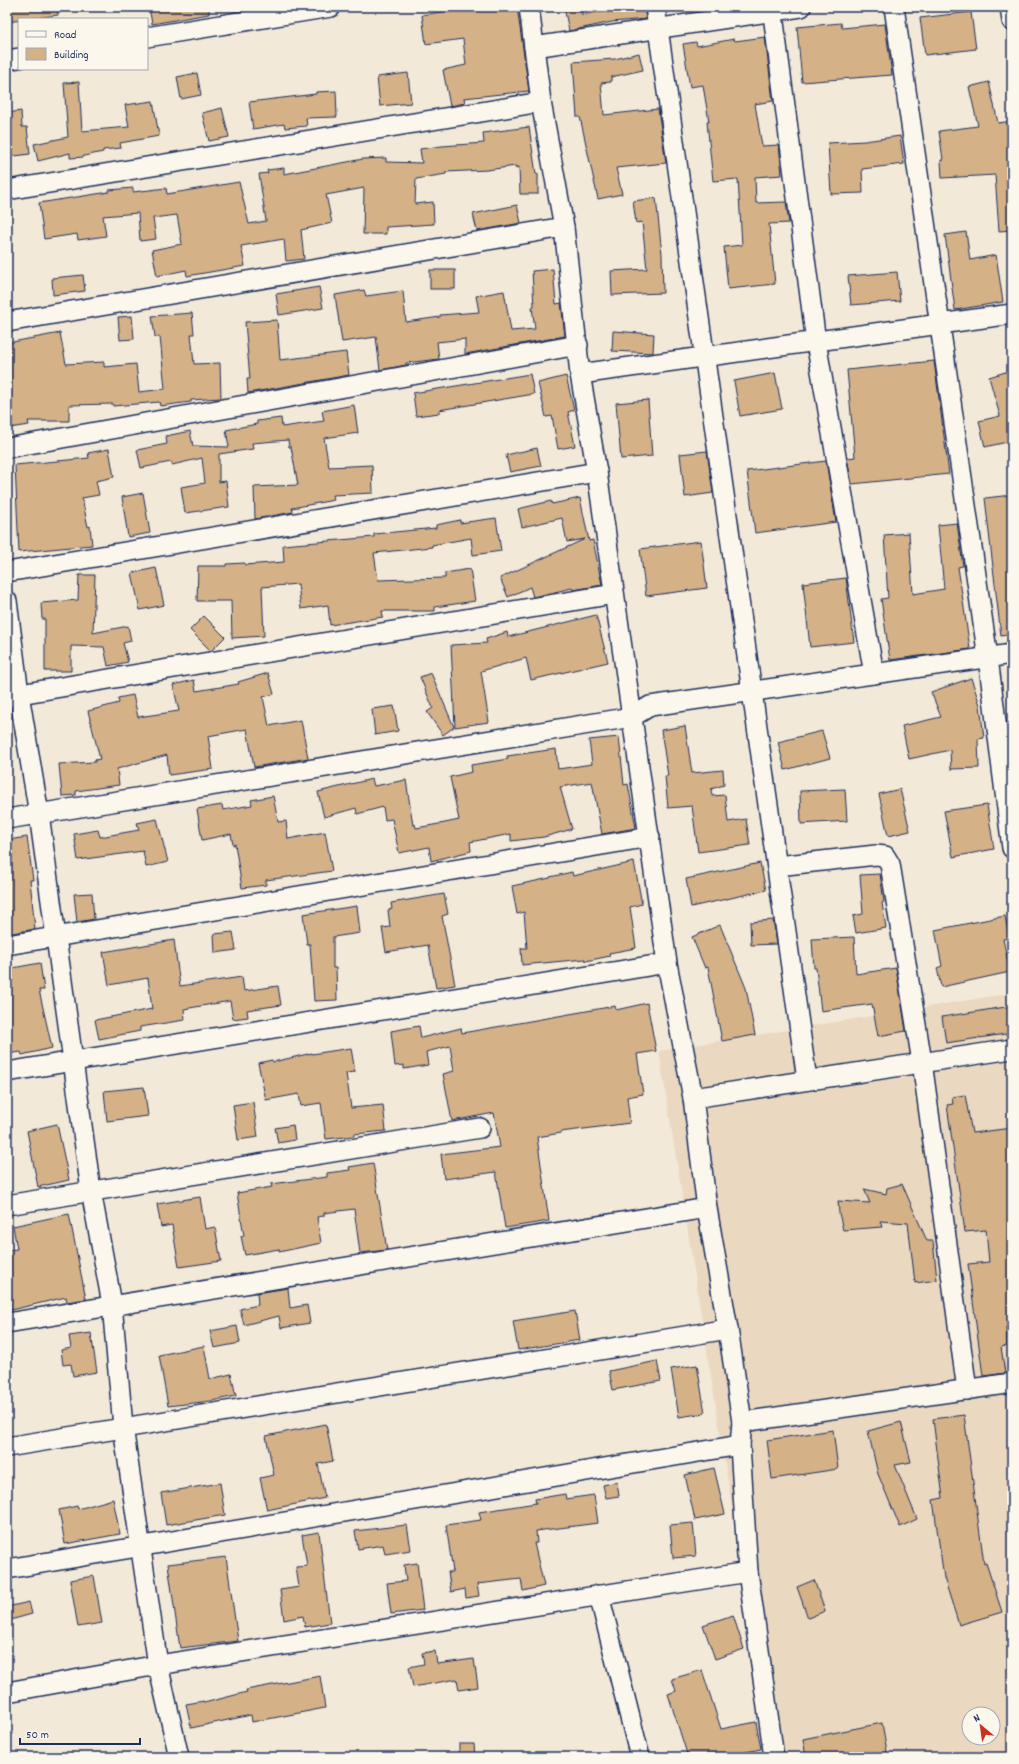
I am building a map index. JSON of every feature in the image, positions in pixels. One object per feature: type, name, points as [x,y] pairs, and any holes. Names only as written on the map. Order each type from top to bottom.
[{"type":"street","points":[[148,37],[331,7]]},
{"type":"street","points":[[530,7],[541,102],[564,227],[580,374],[597,472],[667,963],[693,1098],[706,1208],[728,1329],[742,1422],[740,1445],[748,1572],[774,1757]]},
{"type":"street","points":[[655,7],[807,1080]]},
{"type":"street","points":[[534,47],[772,9],[800,7]]},
{"type":"street","points":[[894,7],[988,658],[1012,848]]},
{"type":"street","points":[[1010,7],[1012,21]]},
{"type":"street","points":[[772,9],[816,342],[874,674]]},
{"type":"street","points":[[7,60],[18,58]]},
{"type":"street","points":[[7,190],[541,102]]},
{"type":"street","points":[[7,322],[564,227]]},
{"type":"street","points":[[580,374],[704,358],[1012,314]]},
{"type":"street","points":[[7,448],[578,346]]},
{"type":"street","points":[[7,572],[597,472]]},
{"type":"street","points":[[13,695],[614,594]]},
{"type":"street","points":[[7,601],[13,695],[39,814],[91,1191],[112,1304],[123,1427],[158,1665],[179,1757]]},
{"type":"street","points":[[7,819],[632,717],[650,706],[1012,654]]},
{"type":"street","points":[[7,945],[650,837]]},
{"type":"street","points":[[777,866],[876,855],[885,856],[890,864],[922,1062],[967,1390]]},
{"type":"street","points":[[7,1072],[667,963]]},
{"type":"street","points":[[693,1098],[1012,1049]]},
{"type":"street","points":[[7,1205],[480,1128]]},
{"type":"street","points":[[7,1323],[112,1304],[706,1208]]},
{"type":"street","points":[[7,1447],[728,1329]]},
{"type":"street","points":[[742,1422],[1012,1383]]},
{"type":"street","points":[[7,1569],[740,1445]]},
{"type":"street","points":[[7,1692],[158,1665],[748,1572]]},
{"type":"street","points":[[599,1595],[640,1757]]},
{"type":"shaded area","points":[[1012,993],[1012,1757],[772,1757],[659,1051]]},
{"type":"building","points":[[7,7],[57,7],[58,15],[36,18],[18,18],[18,20],[7,22]]},
{"type":"building","points":[[149,7],[209,7],[209,14],[152,24]]},
{"type":"building","points":[[473,7],[517,7],[529,91],[464,98],[465,103],[450,106],[443,70],[466,65],[463,39],[426,44],[422,15]]},
{"type":"building","points":[[564,7],[581,7],[582,15],[620,7],[644,7],[646,19],[612,22],[569,31]]},
{"type":"building","points":[[971,12],[976,49],[925,55],[920,18]]},
{"type":"building","points":[[841,23],[842,28],[885,24],[892,75],[802,82],[797,27]]},
{"type":"building","points":[[765,37],[773,101],[755,104],[762,146],[779,145],[782,175],[755,177],[756,203],[786,202],[789,223],[769,224],[775,284],[728,289],[724,247],[742,245],[738,179],[713,181],[707,122],[709,122],[703,85],[690,87],[683,44],[696,42],[697,46],[734,39],[735,41]]},
{"type":"building","points":[[639,53],[643,70],[611,77],[611,82],[601,83],[604,115],[658,109],[666,163],[616,168],[622,194],[598,199],[580,117],[577,117],[573,62],[615,59]]},
{"type":"building","points":[[197,73],[201,95],[181,99],[177,77]]},
{"type":"building","points":[[408,73],[411,103],[380,106],[377,77]]},
{"type":"building","points":[[79,82],[82,131],[129,127],[125,105],[153,101],[159,136],[120,143],[121,148],[103,150],[103,152],[84,157],[70,158],[70,153],[38,161],[34,144],[68,137],[64,83]]},
{"type":"building","points":[[989,82],[998,123],[1012,121],[1012,230],[999,231],[995,175],[942,178],[941,160],[943,160],[939,131],[978,126],[969,87]]},
{"type":"building","points":[[336,91],[337,117],[306,118],[307,126],[285,128],[284,124],[253,129],[249,102],[316,94],[316,92]]},
{"type":"building","points":[[222,108],[229,137],[209,141],[202,113]]},
{"type":"building","points":[[21,111],[22,127],[27,127],[30,154],[7,157],[7,113]]},
{"type":"building","points":[[529,127],[536,174],[538,174],[538,194],[520,194],[519,167],[516,168],[516,166],[487,170],[446,172],[446,174],[416,179],[415,204],[433,202],[434,224],[386,227],[386,234],[363,234],[364,188],[326,195],[332,223],[301,230],[304,259],[286,261],[284,239],[241,246],[245,266],[187,276],[186,270],[157,276],[152,250],[182,244],[177,215],[153,218],[156,239],[140,241],[138,213],[103,216],[106,236],[78,240],[77,234],[44,239],[39,203],[109,192],[109,190],[133,188],[133,192],[166,188],[167,194],[239,182],[249,224],[266,221],[259,174],[268,173],[267,170],[284,168],[284,174],[363,159],[386,158],[386,162],[422,163],[420,149],[484,143],[483,133]]},
{"type":"building","points":[[900,136],[904,164],[862,169],[863,193],[831,194],[828,143],[865,141]]},
{"type":"building","points":[[656,198],[662,254],[663,293],[612,295],[611,271],[647,269],[642,222],[636,223],[633,201]]},
{"type":"building","points":[[517,205],[521,223],[477,231],[473,214]]},
{"type":"building","points":[[966,232],[970,260],[996,255],[1003,302],[955,310],[945,235]]},
{"type":"building","points":[[553,269],[556,304],[561,303],[565,336],[465,354],[465,339],[437,342],[439,359],[406,363],[406,365],[380,370],[376,337],[342,342],[335,295],[364,290],[366,296],[403,291],[406,322],[440,317],[440,315],[479,312],[476,296],[504,291],[511,331],[535,329],[532,307],[534,306],[532,271]]},
{"type":"building","points":[[430,270],[455,270],[455,289],[430,289]]},
{"type":"building","points":[[897,272],[900,301],[851,305],[848,276]]},
{"type":"building","points":[[83,275],[85,291],[53,295],[52,278]]},
{"type":"building","points":[[319,287],[323,308],[279,315],[276,294]]},
{"type":"building","points":[[192,313],[194,334],[191,334],[194,364],[220,363],[221,398],[191,400],[191,402],[160,406],[159,402],[113,406],[113,404],[69,405],[69,421],[28,421],[29,425],[9,428],[7,343],[60,333],[66,364],[104,362],[104,367],[136,364],[139,392],[165,389],[160,337],[155,337],[152,316]]},
{"type":"building","points":[[132,316],[134,339],[120,340],[118,317]]},
{"type":"building","points":[[277,320],[280,360],[346,352],[349,375],[248,393],[247,379],[250,379],[245,322]]},
{"type":"building","points":[[613,331],[654,334],[653,353],[612,351]]},
{"type":"building","points":[[934,361],[949,474],[852,484],[847,458],[855,457],[847,370]]},
{"type":"building","points":[[1012,370],[1012,445],[1008,446],[1007,442],[985,447],[979,421],[1000,416],[989,377]]},
{"type":"building","points":[[775,373],[782,409],[740,416],[734,381]]},
{"type":"building","points":[[530,374],[534,394],[439,410],[439,413],[416,416],[413,393]]},
{"type":"building","points":[[566,376],[574,410],[568,412],[575,446],[558,449],[552,416],[546,417],[538,383]]},
{"type":"building","points":[[648,400],[652,456],[621,459],[616,403]]},
{"type":"building","points":[[354,405],[358,433],[324,438],[329,467],[372,465],[373,493],[333,495],[334,500],[292,508],[293,512],[255,519],[254,487],[298,485],[291,447],[289,447],[288,440],[252,443],[253,449],[219,454],[219,482],[226,481],[229,507],[185,513],[181,487],[205,483],[202,458],[172,465],[171,462],[141,468],[137,450],[167,444],[166,436],[190,431],[193,446],[229,447],[226,430],[257,424],[257,421],[281,418],[282,427],[324,421],[322,411]]},
{"type":"building","points":[[537,448],[541,466],[510,472],[506,455]]},
{"type":"building","points":[[109,449],[114,477],[96,481],[99,495],[82,498],[88,527],[90,526],[92,545],[19,552],[15,465],[89,458],[88,453]]},
{"type":"building","points":[[707,451],[713,493],[685,497],[680,454]]},
{"type":"building","points":[[826,461],[836,522],[755,533],[747,471]]},
{"type":"building","points":[[143,493],[150,533],[128,537],[122,497]]},
{"type":"building","points":[[1012,495],[1012,634],[1001,636],[985,498]]},
{"type":"building","points":[[580,498],[589,541],[593,540],[602,585],[573,590],[572,588],[533,597],[530,587],[508,597],[500,578],[585,539],[567,542],[562,518],[522,527],[518,509],[551,501],[552,504]]},
{"type":"building","points":[[496,518],[501,551],[473,555],[471,538],[432,545],[432,547],[374,553],[378,580],[445,578],[445,573],[470,569],[475,601],[435,607],[435,611],[382,611],[383,617],[330,625],[328,605],[301,609],[298,584],[262,587],[264,636],[232,638],[231,601],[197,601],[198,566],[226,566],[226,564],[245,563],[245,565],[284,562],[283,545],[374,537],[374,534],[436,528],[436,525],[460,520],[460,523]]},
{"type":"building","points":[[957,523],[963,566],[958,567],[970,649],[890,660],[881,599],[888,598],[884,535],[909,533],[913,594],[944,589],[938,525]]},
{"type":"building","points":[[701,541],[707,588],[646,596],[640,549]]},
{"type":"building","points":[[156,568],[164,605],[140,610],[132,573]]},
{"type":"building","points":[[79,575],[95,575],[93,633],[128,626],[131,641],[123,643],[128,662],[108,666],[104,647],[71,646],[71,671],[45,671],[45,619],[42,619],[41,603],[78,600]]},
{"type":"building","points":[[846,578],[854,642],[810,647],[803,583]]},
{"type":"building","points":[[596,615],[608,662],[531,680],[526,658],[481,671],[489,722],[455,727],[451,645],[487,643],[486,639],[507,632],[508,637]]},
{"type":"building","points":[[204,616],[225,637],[211,651],[190,630]]},
{"type":"building","points":[[268,673],[274,694],[263,697],[269,726],[301,720],[308,758],[254,767],[247,729],[208,736],[213,769],[169,775],[167,755],[117,769],[119,785],[76,791],[76,795],[62,796],[59,764],[95,762],[95,760],[100,759],[88,711],[119,703],[118,698],[133,695],[138,717],[179,711],[173,685],[194,680],[196,691],[239,684],[238,682]]},
{"type":"building","points":[[431,673],[454,727],[443,735],[427,712],[433,708],[420,677]]},
{"type":"building","points":[[971,678],[980,705],[984,738],[978,739],[979,768],[951,769],[950,750],[909,759],[902,726],[941,717],[931,692]]},
{"type":"building","points":[[394,706],[398,731],[375,735],[372,709]]},
{"type":"building","points":[[685,726],[692,773],[723,770],[724,785],[711,789],[712,796],[725,795],[728,822],[746,819],[750,845],[698,852],[692,806],[668,808],[665,776],[668,776],[661,730]]},
{"type":"building","points":[[822,731],[830,758],[785,770],[778,742]]},
{"type":"building","points":[[619,737],[624,785],[628,784],[636,828],[602,834],[592,782],[560,787],[572,829],[544,837],[511,841],[511,834],[470,842],[471,851],[431,861],[429,847],[399,853],[392,819],[385,820],[383,807],[357,814],[356,808],[324,817],[318,792],[372,779],[374,786],[406,780],[413,825],[415,824],[416,828],[445,823],[459,820],[450,777],[472,772],[471,765],[508,759],[507,756],[556,749],[558,769],[592,764],[589,740]]},
{"type":"building","points":[[845,789],[847,821],[801,824],[800,791]]},
{"type":"building","points":[[900,789],[910,831],[888,836],[879,794]]},
{"type":"building","points":[[273,796],[278,822],[286,821],[288,839],[325,832],[332,871],[266,880],[266,885],[242,888],[235,844],[233,845],[231,834],[202,840],[197,809],[222,805],[223,810],[252,805],[251,800]]},
{"type":"building","points":[[987,805],[994,849],[953,857],[944,811]]},
{"type":"building","points":[[157,819],[168,862],[146,867],[143,851],[78,860],[74,834],[98,830],[100,837],[139,830],[137,823]]},
{"type":"building","points":[[27,837],[33,880],[30,880],[35,929],[7,934],[7,858],[10,857],[8,840]]},
{"type":"building","points":[[634,862],[642,904],[630,907],[636,948],[609,953],[610,956],[586,961],[585,959],[522,965],[521,948],[527,948],[524,912],[517,914],[512,886],[572,872],[573,876]]},
{"type":"building","points":[[760,863],[766,890],[691,907],[686,879]]},
{"type":"building","points":[[880,874],[884,902],[882,903],[886,928],[856,933],[853,916],[863,914],[860,875]]},
{"type":"building","points":[[92,893],[94,919],[77,922],[74,894]]},
{"type":"building","points":[[444,894],[448,914],[442,916],[455,985],[436,988],[428,945],[386,952],[382,928],[390,927],[388,910],[392,909],[391,903]]},
{"type":"building","points":[[357,906],[360,933],[333,937],[333,968],[336,968],[337,1000],[314,1001],[310,944],[307,944],[303,914]]},
{"type":"building","points":[[1005,916],[1009,938],[1003,939],[1010,972],[941,987],[937,968],[942,966],[935,930]]},
{"type":"building","points":[[773,920],[777,944],[751,945],[750,922]]},
{"type":"building","points":[[720,925],[746,988],[755,1035],[722,1041],[708,967],[705,968],[692,937]]},
{"type":"building","points":[[233,932],[236,950],[215,953],[214,934]]},
{"type":"building","points":[[854,937],[856,974],[896,968],[906,1031],[878,1036],[872,1004],[821,1011],[816,968],[814,968],[812,939]]},
{"type":"building","points":[[174,940],[180,986],[242,977],[244,991],[278,986],[281,1005],[247,1010],[248,1017],[233,1019],[230,1001],[184,1009],[185,1020],[140,1027],[140,1031],[99,1039],[95,1020],[152,1009],[148,978],[109,985],[103,952]]},
{"type":"building","points":[[40,963],[44,990],[39,990],[52,1048],[22,1055],[21,1052],[7,1054],[7,969]]},
{"type":"building","points":[[647,1003],[656,1051],[637,1054],[643,1094],[627,1097],[630,1123],[561,1132],[537,1137],[549,1221],[505,1228],[496,1172],[444,1179],[441,1154],[500,1147],[494,1113],[452,1121],[443,1074],[454,1071],[450,1046],[426,1052],[428,1065],[404,1069],[404,1065],[395,1066],[391,1031],[419,1026],[421,1038],[461,1028],[462,1033],[615,1006],[616,1010]]},
{"type":"building","points":[[1012,1006],[1012,1033],[946,1043],[942,1017]]},
{"type":"building","points":[[351,1048],[355,1072],[346,1073],[351,1108],[383,1105],[386,1131],[354,1134],[354,1136],[326,1139],[321,1103],[301,1106],[299,1094],[266,1100],[258,1063],[272,1060],[273,1062],[312,1053]]},
{"type":"building","points":[[144,1087],[148,1116],[107,1121],[104,1091]]},
{"type":"building","points":[[965,1095],[972,1133],[1012,1128],[1012,1326],[1006,1327],[1007,1346],[1001,1347],[1005,1373],[983,1376],[968,1264],[989,1262],[986,1230],[965,1232],[947,1105],[953,1104],[952,1097]]},
{"type":"building","points":[[253,1102],[258,1137],[238,1140],[233,1105]]},
{"type":"building","points":[[57,1124],[69,1180],[38,1187],[27,1131]]},
{"type":"building","points":[[293,1125],[295,1140],[278,1143],[275,1128]]},
{"type":"building","points":[[373,1163],[387,1250],[360,1253],[354,1209],[324,1213],[324,1216],[317,1217],[321,1243],[279,1252],[279,1249],[245,1255],[241,1236],[244,1236],[237,1193],[272,1187],[271,1184],[327,1177],[327,1173],[350,1170],[349,1167]]},
{"type":"building","points":[[902,1184],[927,1241],[933,1241],[937,1280],[915,1283],[908,1223],[880,1221],[882,1227],[843,1230],[838,1201],[870,1203],[864,1189],[886,1194],[887,1188]]},
{"type":"building","points":[[200,1197],[205,1229],[215,1227],[221,1261],[179,1267],[172,1225],[161,1227],[157,1204]]},
{"type":"building","points":[[69,1214],[86,1299],[67,1302],[66,1297],[7,1311],[7,1250],[17,1249],[13,1226]]},
{"type":"building","points":[[288,1288],[290,1308],[307,1305],[310,1323],[281,1328],[279,1316],[244,1325],[240,1309],[258,1305],[257,1293]]},
{"type":"building","points":[[575,1311],[580,1340],[518,1350],[513,1321]]},
{"type":"building","points":[[237,1326],[240,1343],[214,1348],[210,1331]]},
{"type":"building","points":[[91,1333],[97,1372],[73,1376],[71,1364],[63,1365],[61,1350],[71,1348],[69,1336]]},
{"type":"building","points":[[204,1346],[210,1379],[231,1374],[236,1396],[211,1401],[168,1406],[159,1355]]},
{"type":"building","points":[[657,1361],[661,1381],[613,1390],[609,1371]]},
{"type":"building","points":[[697,1365],[705,1413],[679,1417],[671,1369]]},
{"type":"building","points":[[964,1415],[984,1564],[986,1563],[1002,1612],[959,1625],[944,1578],[933,1500],[943,1498],[933,1419]]},
{"type":"building","points":[[901,1422],[911,1462],[895,1465],[917,1519],[900,1527],[878,1474],[868,1431]]},
{"type":"building","points":[[326,1424],[333,1461],[318,1464],[325,1498],[267,1510],[260,1478],[274,1475],[266,1436]]},
{"type":"building","points":[[833,1430],[838,1469],[772,1479],[767,1440]]},
{"type":"building","points":[[714,1468],[725,1514],[695,1520],[685,1475]]},
{"type":"building","points":[[617,1482],[619,1496],[606,1498],[603,1485]]},
{"type":"building","points":[[220,1483],[225,1515],[166,1525],[161,1493]]},
{"type":"building","points":[[565,1494],[566,1499],[594,1495],[598,1523],[536,1531],[537,1543],[534,1543],[544,1586],[523,1591],[521,1579],[477,1584],[479,1596],[466,1598],[465,1589],[451,1592],[448,1572],[453,1572],[446,1525],[481,1520],[479,1512],[536,1503],[535,1499]]},
{"type":"building","points":[[113,1499],[120,1534],[65,1544],[59,1510],[77,1506],[78,1509]]},
{"type":"building","points":[[693,1523],[696,1556],[673,1558],[670,1525]]},
{"type":"building","points":[[407,1525],[411,1550],[385,1554],[383,1545],[358,1549],[355,1531]]},
{"type":"building","points":[[319,1532],[330,1623],[305,1627],[303,1616],[284,1620],[280,1590],[299,1587],[296,1567],[307,1566],[302,1535]]},
{"type":"building","points":[[226,1557],[238,1641],[180,1648],[168,1564]]},
{"type":"building","points":[[417,1563],[423,1610],[391,1614],[387,1583],[406,1581],[404,1565]]},
{"type":"building","points":[[94,1576],[102,1623],[78,1627],[70,1580]]},
{"type":"building","points":[[814,1580],[825,1611],[808,1618],[797,1587]]},
{"type":"building","points":[[29,1602],[32,1614],[7,1621],[7,1607]]},
{"type":"building","points":[[733,1615],[744,1649],[715,1659],[703,1625]]},
{"type":"building","points":[[435,1651],[437,1664],[474,1659],[478,1687],[459,1690],[457,1679],[413,1687],[409,1667],[424,1664],[422,1653]]},
{"type":"building","points":[[702,1670],[721,1729],[756,1722],[761,1749],[720,1757],[688,1757],[668,1694],[676,1691],[672,1679]]},
{"type":"building","points":[[320,1676],[325,1708],[252,1722],[251,1715],[191,1728],[186,1704],[204,1701],[204,1703],[247,1692],[246,1690]]},
{"type":"building","points":[[882,1723],[888,1757],[806,1757],[803,1739]]},
{"type":"building","points":[[459,1744],[474,1744],[475,1757],[459,1757]]}]
